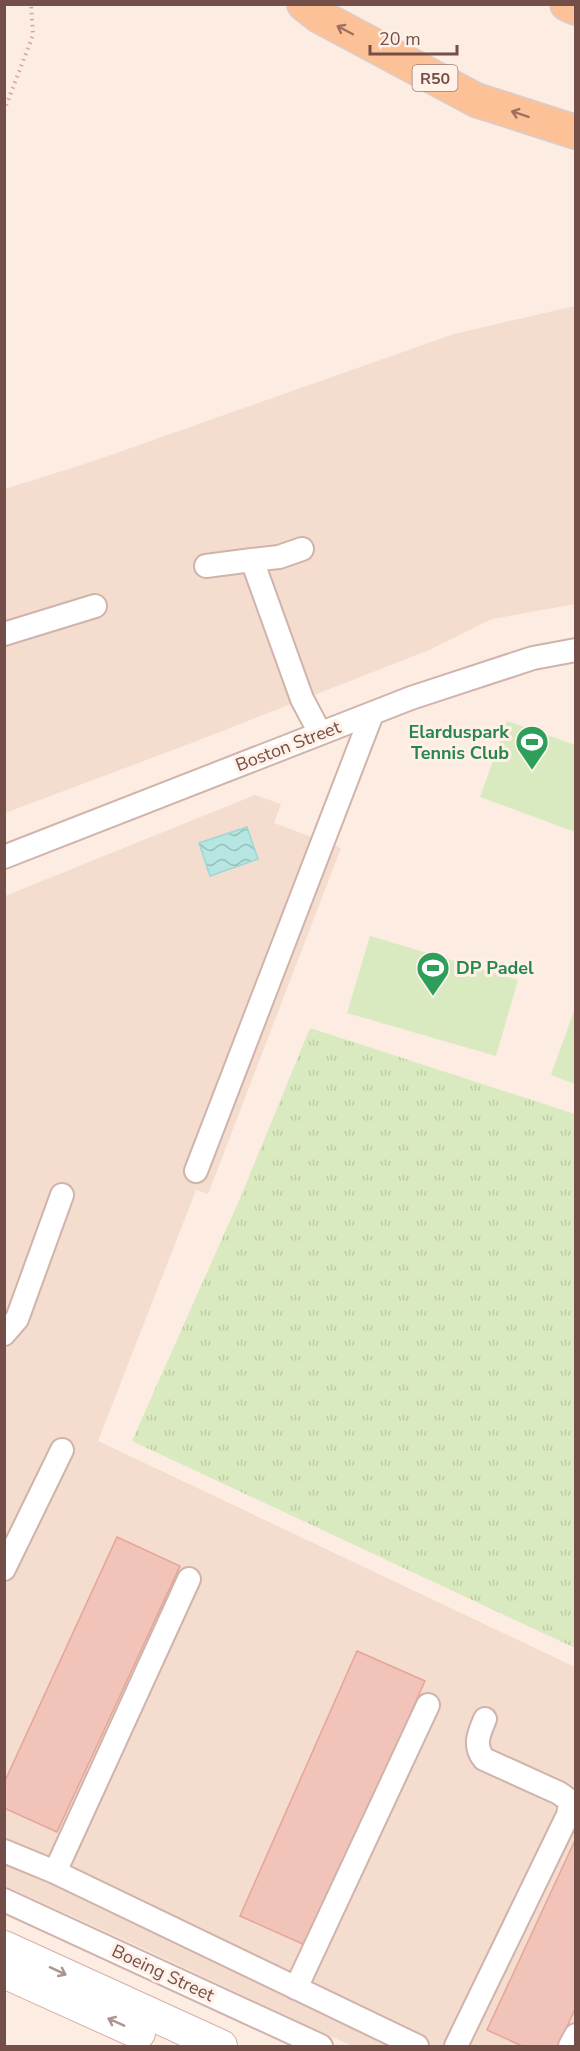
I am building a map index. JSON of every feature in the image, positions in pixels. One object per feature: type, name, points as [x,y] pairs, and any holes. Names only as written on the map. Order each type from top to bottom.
[{"type":"main road","name":"R50","points":[[304,4],[319,16],[476,100],[576,132]]},
{"type":"main road","points":[[567,4],[576,8]]},
{"type":"main road","points":[[4,1947],[221,2046]]},
{"type":"main road","points":[[4,1972],[170,2046]]},
{"type":"street","points":[[206,566],[279,557],[302,549]]},
{"type":"street","points":[[252,560],[302,699],[320,733]]},
{"type":"street","points":[[4,634],[95,606]]},
{"type":"street","name":"Boston Street","points":[[4,857],[411,698],[534,658],[576,650]]},
{"type":"street","points":[[196,1171],[372,714]]},
{"type":"street","points":[[4,1334],[17,1319],[62,1195]]},
{"type":"street","points":[[4,1569],[62,1450]]},
{"type":"street","points":[[55,1872],[189,1579]]},
{"type":"street","points":[[296,1988],[428,1705]]},
{"type":"street","points":[[456,2046],[568,1815],[570,1804],[559,1793],[484,1759],[478,1752],[478,1733],[485,1719]]},
{"type":"street","points":[[4,1851],[55,1872],[417,2046]]},
{"type":"street","name":"Boeing Street","points":[[4,1900],[321,2046]]},
{"type":"street","points":[[570,2046],[576,2035]]},
{"type":"path","points":[[4,111],[33,35],[31,4]]},
{"type":"shaded area","points":[[575,306],[575,604],[492,619],[429,650],[5,813],[5,489],[94,461],[454,334]]},
{"type":"shaded area","points":[[255,795],[281,804],[274,823],[341,848],[208,1194],[196,1190],[98,1441],[575,1667],[575,2046],[352,2046],[5,1886],[5,896]]},
{"type":"green space","name":"Elarduspark Tennis Club","points":[[507,721],[575,745],[575,832],[480,797]]},
{"type":"green space","name":"DP Padel","points":[[370,936],[518,980],[496,1056],[347,1013]]},
{"type":"green space","points":[[575,1008],[575,1084],[551,1075]]},
{"type":"green space","points":[[310,1028],[575,1114],[575,1648],[132,1441],[241,1196]]},
{"type":"water","points":[[247,827],[258,859],[210,876],[199,843]]},
{"type":"building","points":[[117,1537],[180,1566],[57,1832],[4,1808],[4,1783]]},
{"type":"building","points":[[357,1651],[425,1681],[307,1946],[240,1916]]},
{"type":"building","points":[[576,1838],[576,2007],[558,2046],[522,2046],[487,2030]]},
{"type":"place","name":"Elarduspark Tennis Club","points":[[532,771]]},
{"type":"place","name":"DP Padel","points":[[433,997]]}]
